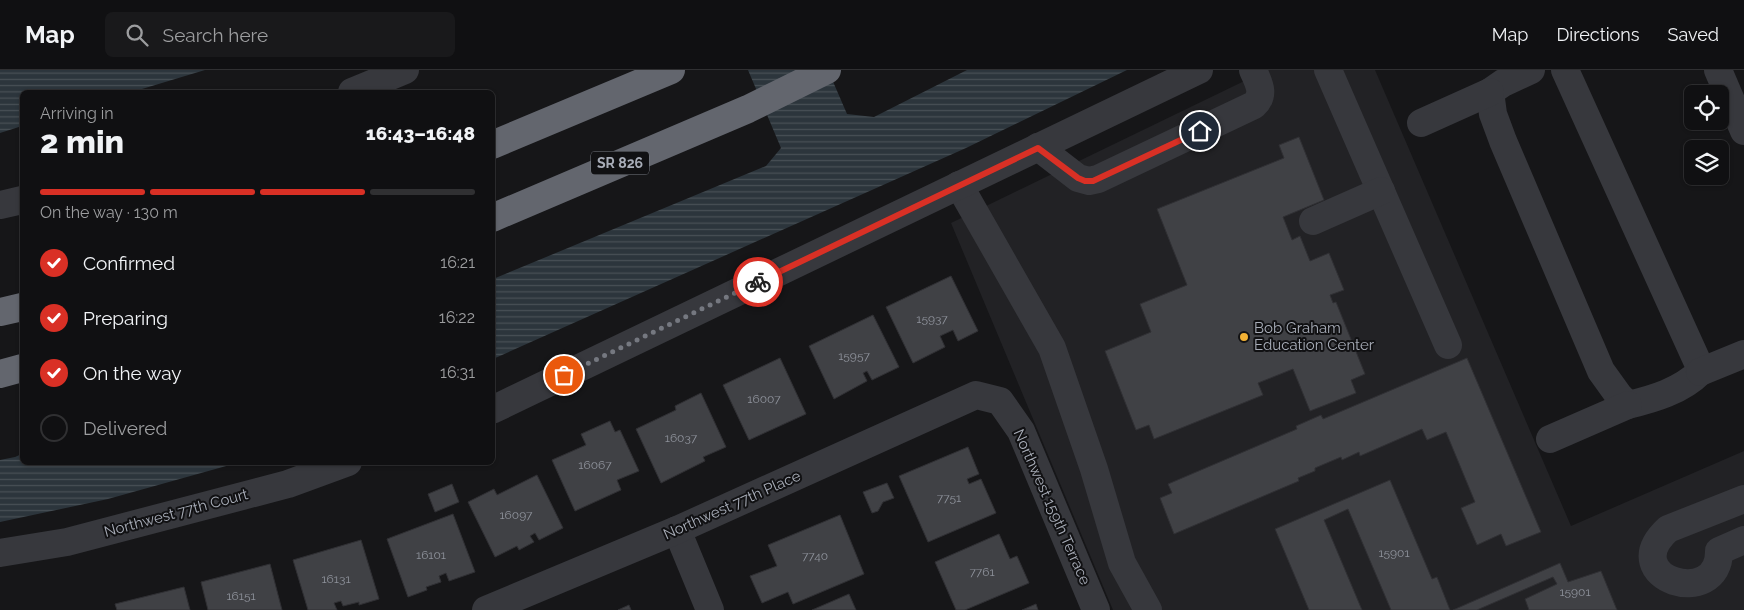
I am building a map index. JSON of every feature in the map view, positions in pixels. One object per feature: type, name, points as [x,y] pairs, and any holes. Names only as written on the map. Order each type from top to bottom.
[{"type":"highway","points":[[495,144],[671,70]]},
{"type":"highway","name":"SR 826","points":[[495,217],[748,109],[827,70]]},
{"type":"highway","points":[[0,312],[20,307]]},
{"type":"highway","points":[[0,374],[20,369]]},
{"type":"street","points":[[357,90],[405,70]]},
{"type":"street","points":[[495,409],[1199,70]]},
{"type":"street","points":[[1038,148],[1078,178],[1089,181],[1098,179],[1254,105],[1259,98],[1261,88],[1253,70]]},
{"type":"street","points":[[1328,70],[1448,345]]},
{"type":"street","points":[[1565,70],[1694,352],[1700,372]]},
{"type":"street","points":[[1718,70],[1744,131]]},
{"type":"street","points":[[1421,123],[1490,92],[1522,72]]},
{"type":"street","points":[[1490,92],[1493,114],[1502,141],[1601,371],[1628,405]]},
{"type":"street","points":[[959,185],[1052,348],[1094,469],[1122,563],[1148,610]]},
{"type":"street","points":[[1313,221],[1381,191]]},
{"type":"street","points":[[0,205],[20,200]]},
{"type":"street","points":[[1550,439],[1628,405],[1658,398],[1693,379],[1700,372],[1744,354]]},
{"type":"street","name":"Northwest 77th Place","points":[[486,610],[677,530],[976,395]]},
{"type":"street","name":"Northwest 159th Terrace","points":[[976,395],[1000,401],[1021,432],[1096,610]]},
{"type":"street","name":"Northwest 77th Court","points":[[0,553],[68,542],[288,484],[340,465]]},
{"type":"street","points":[[1744,499],[1668,529],[1660,536],[1654,546],[1654,568],[1664,581],[1678,590],[1700,588],[1716,573],[1719,551],[1744,540]]},
{"type":"street","points":[[677,530],[710,610]]},
{"type":"shaded area","points":[[0,70],[205,70],[139,90],[20,90],[20,127],[0,133]]},
{"type":"shaded area","points":[[748,70],[828,70],[847,114],[874,117],[967,70],[1127,70],[966,148],[495,358],[495,278],[766,166],[781,148]]},
{"type":"shaded area","name":"Bob Graham Education Center","points":[[1267,70],[1375,70],[1571,526],[1744,451],[1744,610],[1113,610],[951,223]]},
{"type":"shaded area","points":[[20,455],[20,465],[230,465],[108,499],[0,522],[0,460]]},
{"type":"building","points":[[1299,137],[1324,200],[1283,217],[1292,240],[1300,236],[1310,261],[1329,253],[1344,290],[1330,295],[1333,303],[1336,302],[1365,374],[1351,380],[1356,393],[1310,411],[1293,369],[1258,383],[1263,395],[1154,439],[1149,425],[1136,430],[1105,351],[1151,332],[1140,304],[1187,285],[1157,209],[1284,158],[1279,145]]},
{"type":"building","points":[[951,276],[978,331],[958,341],[953,330],[940,336],[945,347],[913,363],[886,307]]},
{"type":"building","points":[[873,315],[899,367],[872,380],[867,371],[863,373],[867,381],[834,399],[809,346]]},
{"type":"building","points":[[780,358],[806,414],[749,440],[723,385]]},
{"type":"building","points":[[1467,358],[1541,532],[1506,546],[1501,534],[1477,545],[1461,508],[1475,502],[1446,432],[1427,440],[1422,429],[1360,456],[1359,452],[1342,460],[1341,457],[1315,468],[1315,471],[1298,478],[1299,481],[1174,534],[1160,498],[1172,493],[1168,484],[1297,429],[1296,426],[1321,415],[1323,419]]},
{"type":"building","points":[[701,393],[726,447],[703,457],[705,461],[661,483],[636,429],[676,410],[675,406]]},
{"type":"building","points":[[610,421],[615,432],[620,430],[639,471],[617,480],[621,490],[575,511],[552,460],[586,445],[581,434]]},
{"type":"building","points":[[968,447],[979,474],[967,479],[969,484],[981,479],[996,513],[928,542],[899,476]]},
{"type":"building","points":[[537,475],[563,528],[539,540],[535,533],[530,536],[534,542],[519,550],[517,546],[495,557],[468,502],[494,489],[497,495]]},
{"type":"building","points":[[1390,480],[1432,579],[1437,577],[1450,610],[1391,610],[1348,509],[1324,520],[1362,610],[1309,610],[1275,529]]},
{"type":"building","points":[[887,483],[894,498],[883,502],[878,511],[872,513],[863,492]]},
{"type":"building","points":[[452,484],[459,502],[435,512],[428,494]]},
{"type":"building","points":[[453,514],[475,572],[449,581],[446,573],[439,576],[441,582],[426,587],[427,590],[408,597],[387,539]]},
{"type":"building","points":[[840,515],[864,574],[793,604],[788,592],[762,603],[750,576],[777,566],[768,545]]},
{"type":"building","points":[[999,534],[1010,559],[1017,556],[1029,583],[965,610],[956,610],[935,562]]},
{"type":"building","points":[[361,540],[379,599],[359,605],[359,602],[343,606],[341,601],[334,603],[337,610],[308,610],[293,560]]},
{"type":"building","points":[[1560,563],[1568,582],[1601,571],[1617,610],[1529,610],[1525,599],[1557,584],[1553,577],[1477,610],[1453,610]]},
{"type":"building","points":[[270,564],[282,610],[208,610],[201,582]]},
{"type":"building","points":[[184,587],[190,610],[117,610],[115,604]]},
{"type":"building","points":[[849,594],[856,610],[812,610]]},
{"type":"building","points":[[1036,604],[1038,610],[1022,610]]},
{"type":"building","points":[[629,605],[631,610],[618,610]]},
{"type":"way so far","points":[[564,375],[758,282]]},
{"type":"place","name":"Bob Graham Education Center","points":[[1244,337]]},
{"type":"route","points":[[758,282],[1038,148],[1078,178],[1085,181],[1093,181],[1200,131]]}]
